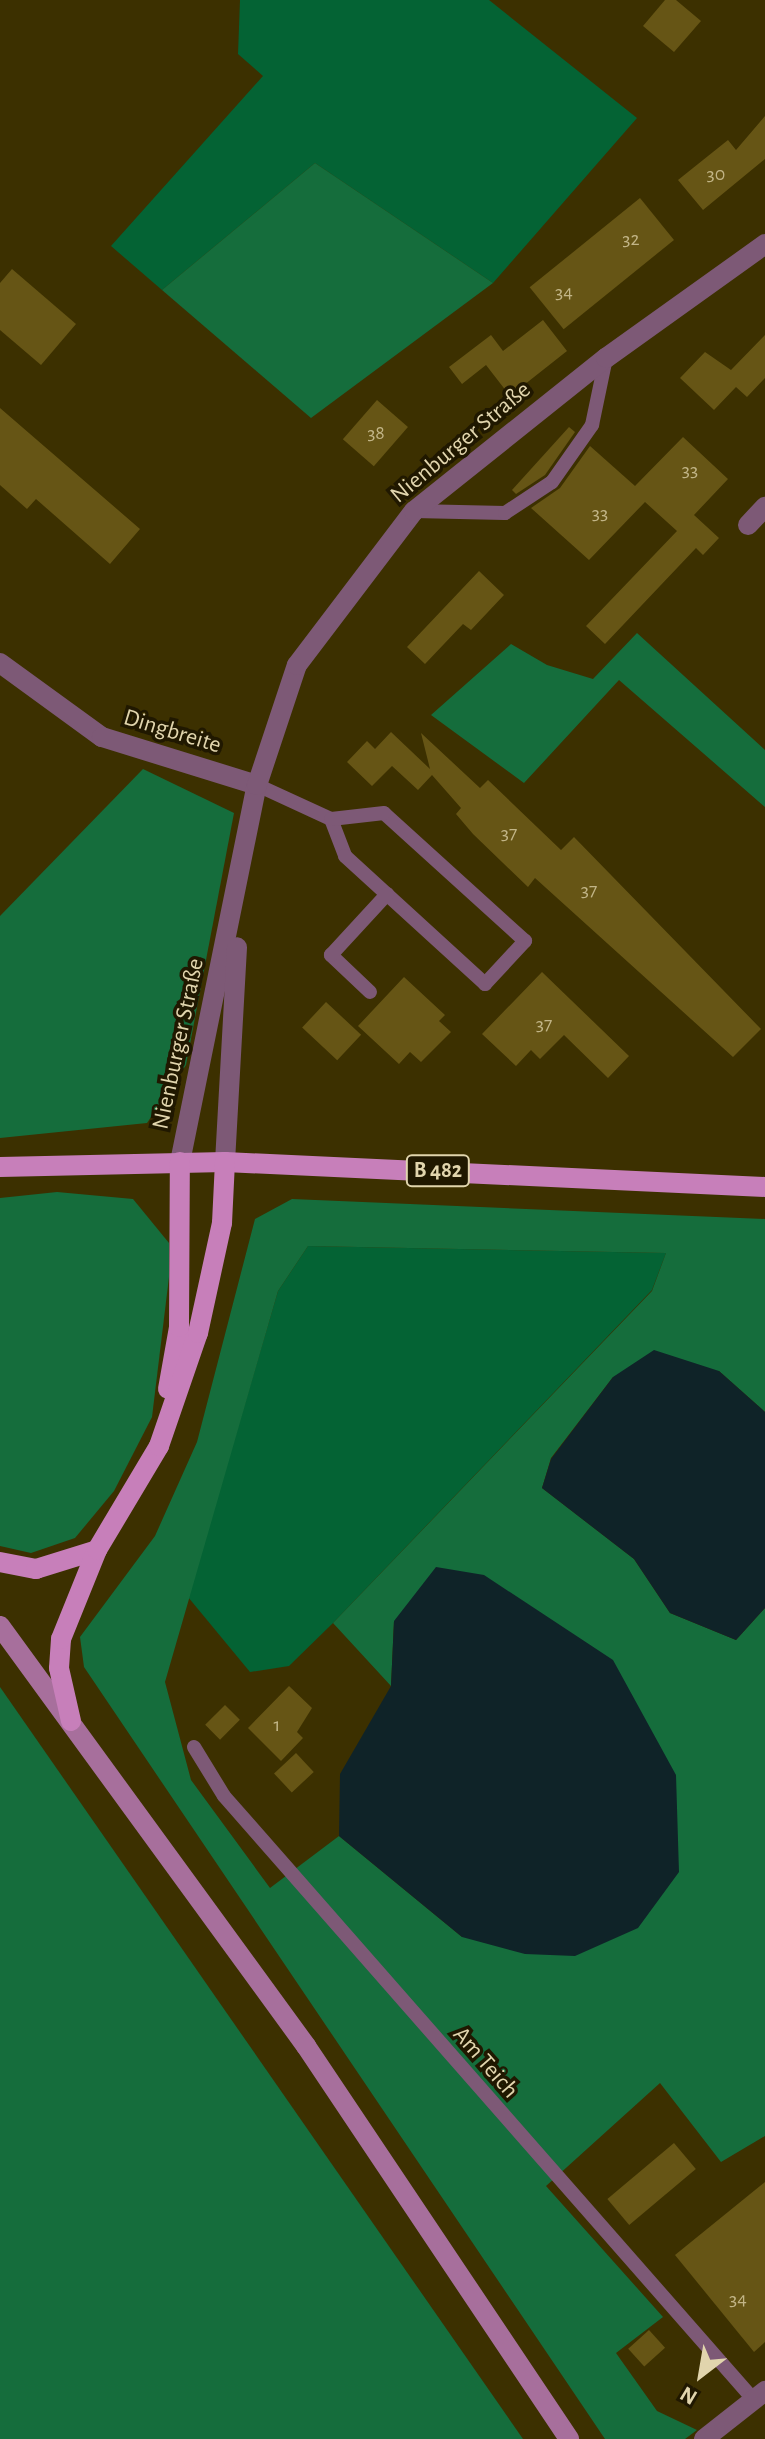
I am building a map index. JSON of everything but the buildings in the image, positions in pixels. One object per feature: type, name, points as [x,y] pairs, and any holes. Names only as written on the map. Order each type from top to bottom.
[{"type":"main road","points":[[159,1446],[179,1327],[180,1162]]},
{"type":"main road","name":"B 482","points":[[0,1167],[225,1162],[765,1187]]},
{"type":"main road","points":[[71,1721],[59,1668],[61,1639],[97,1550],[159,1446],[198,1333],[222,1223],[225,1162]]},
{"type":"main road","points":[[0,1562],[36,1569],[97,1550]]},
{"type":"main road","points":[[0,1626],[306,2046],[569,2439]]},
{"type":"street","name":"Nienburger Straße","points":[[180,1162],[257,785],[297,665],[414,511],[606,358],[765,244]]},
{"type":"street","points":[[748,525],[765,507]]},
{"type":"street","name":"Dingbreite","points":[[0,663],[102,737],[257,785]]},
{"type":"street","name":"Nienburger Straße","points":[[225,1162],[245,842]]},
{"type":"street","points":[[704,2439],[759,2395]]},
{"type":"lane","points":[[414,511],[505,513],[552,482],[592,425],[606,358]]},
{"type":"lane","points":[[257,785],[331,819],[384,813],[525,941],[485,984],[345,856],[331,819]]},
{"type":"lane","points":[[370,992],[331,955],[387,894]]},
{"type":"lane","name":"Am Teich","points":[[194,1747],[224,1796],[759,2395]]},
{"type":"green space","points":[[240,0],[489,0],[637,118],[493,283],[315,163],[162,290],[111,246],[263,76],[238,54]]},
{"type":"green space","points":[[315,163],[493,283],[311,418],[162,290]]},
{"type":"green space","points":[[637,633],[765,750],[765,807],[619,680],[524,783],[431,715],[511,644],[547,665],[593,679]]},
{"type":"green space","points":[[143,769],[234,813],[186,1065],[147,1123],[0,1138],[0,916]]},
{"type":"green space","points":[[57,1192],[133,1199],[169,1243],[169,1277],[152,1417],[114,1491],[75,1538],[31,1553],[0,1546],[0,1198]]},
{"type":"green space","points":[[292,1199],[765,1219],[765,1412],[719,1371],[613,1377],[551,1458],[542,1488],[634,1559],[670,1613],[736,1640],[765,1608],[765,2136],[721,2162],[660,2083],[546,2186],[663,2317],[616,2353],[657,2411],[697,2430],[685,2439],[605,2439],[84,1667],[80,1637],[155,1536],[197,1442],[255,1219]],"holes":[[[308,1246],[666,1253],[652,1291],[333,1623],[391,1686],[394,1621],[462,1937],[339,1836],[270,1888],[191,1780],[165,1682],[278,1291]]]},
{"type":"green space","points":[[308,1246],[666,1253],[652,1290],[333,1623],[289,1666],[250,1672],[188,1597],[278,1291]]},
{"type":"green space","points":[[0,1687],[523,2439],[0,2439]]},
{"type":"water","points":[[654,1350],[719,1371],[765,1412],[765,1608],[736,1640],[670,1613],[634,1559],[542,1488],[551,1459],[613,1377]]},
{"type":"water","points":[[436,1567],[484,1575],[613,1660],[676,1775],[679,1872],[638,1928],[575,1956],[525,1954],[462,1937],[339,1836],[340,1774],[391,1686],[394,1621]]}]
